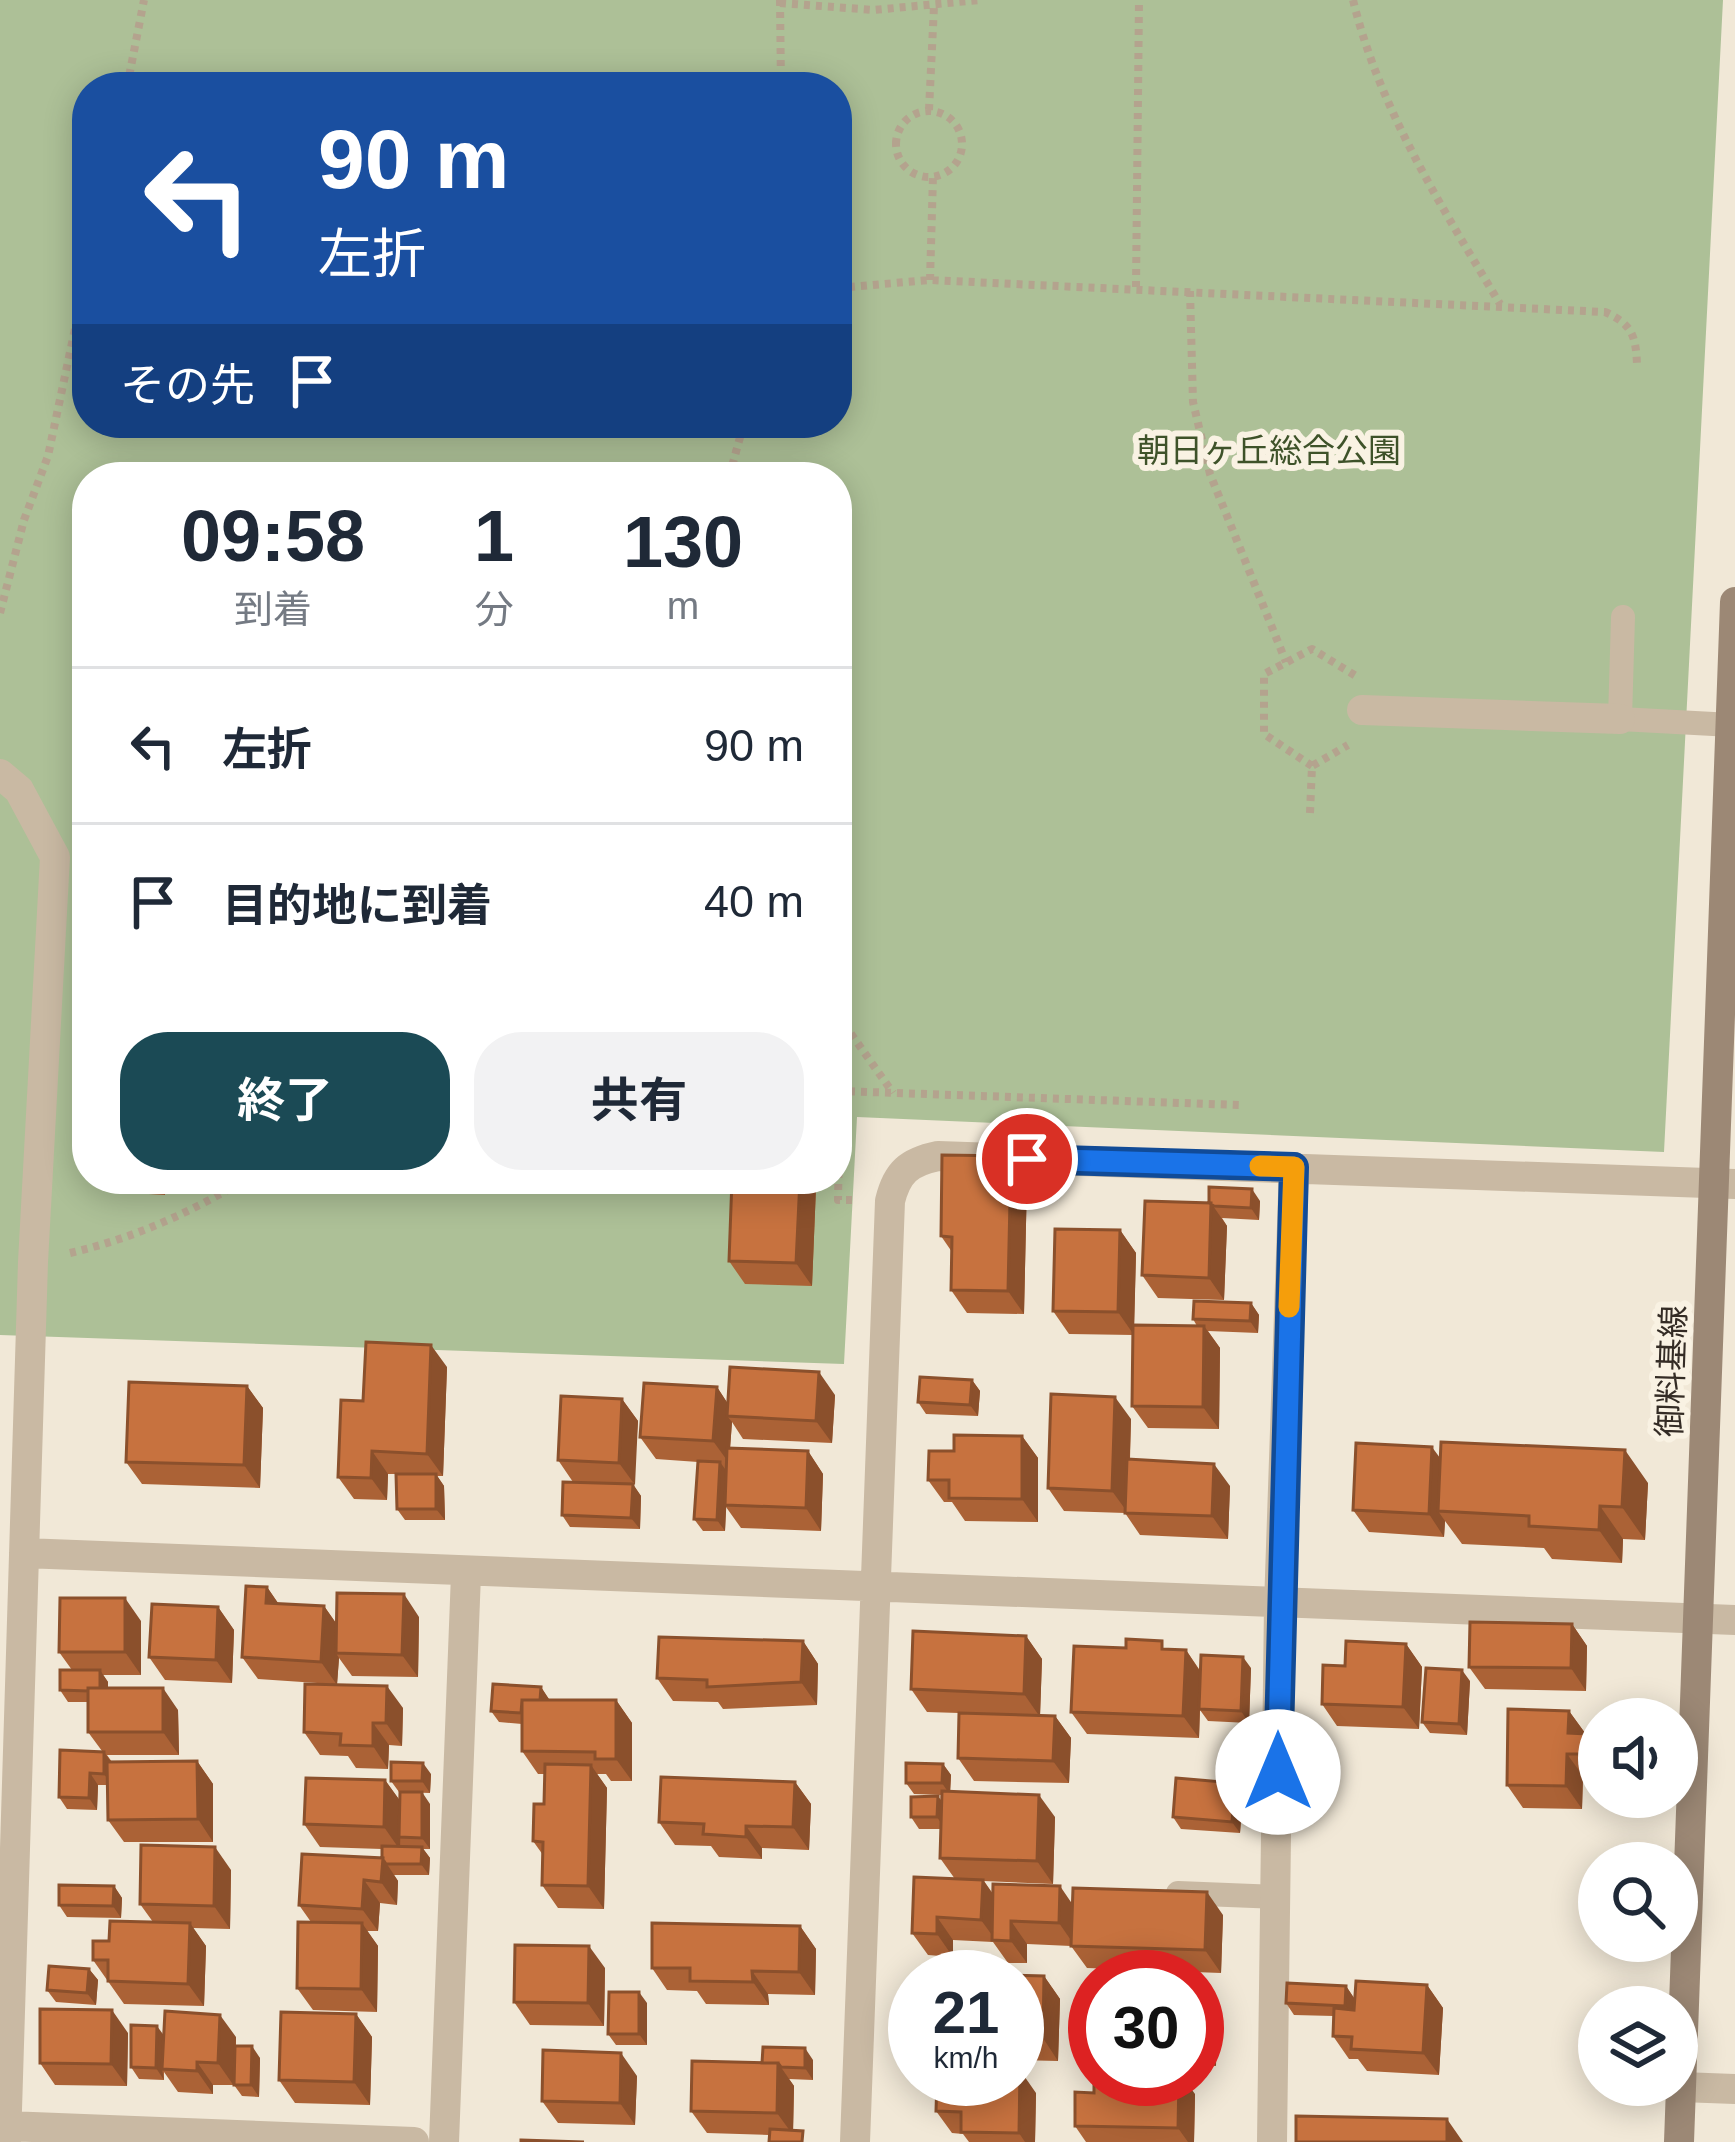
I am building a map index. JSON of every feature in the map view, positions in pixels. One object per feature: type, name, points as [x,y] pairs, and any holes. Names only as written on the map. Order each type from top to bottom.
[{"type":"street","name":"御料基線","points":[[1685,1986],[1698,1618],[1724,1184],[1735,602]]},
{"type":"street","points":[[1362,710],[1620,718]]},
{"type":"street","points":[[0,774],[19,790],[55,856],[33,1262],[24,1553],[11,1625],[7,2134],[414,2142]]},
{"type":"street","points":[[855,2142],[890,1201],[895,1181],[912,1162],[938,1156],[1724,1184]]},
{"type":"street","points":[[1273,2142],[1279,1605],[1294,1167]]},
{"type":"street","points":[[24,1553],[466,1574],[1735,1620]]},
{"type":"street","points":[[444,2142],[466,1574]]},
{"type":"street","points":[[1698,2088],[1735,2089]]},
{"type":"street","name":"御料基線","points":[[1679,2142],[1680,2106]]},
{"type":"lane","points":[[1623,617],[1620,718],[1733,725]]},
{"type":"lane","points":[[1161,1892],[1278,1897]]},
{"type":"path","points":[[130,72],[144,0]]},
{"type":"path","points":[[781,72],[780,2],[874,10],[980,0]]},
{"type":"path","points":[[1136,287],[1139,0]]},
{"type":"path","points":[[1353,0],[1362,38],[1410,152],[1500,305]]},
{"type":"path","points":[[929,110],[934,7]]},
{"type":"path","points":[[929,110],[950,118],[962,147],[953,167],[933,176],[912,172],[896,146],[909,116],[929,110]]},
{"type":"path","points":[[930,280],[933,176]]},
{"type":"path","points":[[852,287],[930,280],[1605,312],[1627,322],[1636,340],[1637,365]]},
{"type":"path","points":[[1190,291],[1193,402],[1210,474],[1286,662]]},
{"type":"path","points":[[0,613],[23,520],[47,456],[72,341]]},
{"type":"path","points":[[1312,649],[1364,681],[1360,738],[1312,766],[1264,734],[1264,674],[1312,649]]},
{"type":"path","points":[[1310,813],[1312,766]]},
{"type":"path","points":[[852,1035],[894,1094]]},
{"type":"path","points":[[33,1262],[113,1243],[190,1212],[221,1194]]},
{"type":"green space","name":"朝日ヶ丘総合公園","points":[[0,0],[1723,0],[1664,1152],[857,1117],[844,1364],[0,1335]]},
{"type":"building","points":[[942,1155],[1011,1156],[1008,1291],[951,1290],[952,1237],[941,1236]]},
{"type":"building","points":[[1209,1187],[1252,1189],[1251,1208],[1214,1206],[1209,1203]]},
{"type":"building","points":[[731,1194],[799,1194],[796,1263],[729,1261]]},
{"type":"building","points":[[1145,1201],[1211,1203],[1209,1278],[1142,1275]]},
{"type":"building","points":[[1055,1229],[1120,1230],[1118,1312],[1053,1311]]},
{"type":"building","points":[[1194,1301],[1251,1303],[1250,1321],[1193,1319]]},
{"type":"building","points":[[1133,1325],[1204,1326],[1203,1407],[1132,1406]]},
{"type":"building","points":[[366,1342],[431,1345],[427,1454],[372,1451],[371,1478],[338,1477],[341,1400],[363,1401]]},
{"type":"building","points":[[730,1367],[819,1372],[816,1421],[727,1416]]},
{"type":"building","points":[[920,1377],[972,1380],[970,1405],[918,1402]]},
{"type":"building","points":[[129,1382],[247,1386],[244,1465],[126,1462]]},
{"type":"building","points":[[644,1383],[717,1387],[713,1441],[640,1437]]},
{"type":"building","points":[[1051,1394],[1115,1397],[1112,1491],[1048,1488]]},
{"type":"building","points":[[561,1396],[622,1399],[619,1463],[558,1460]]},
{"type":"building","points":[[954,1435],[1022,1436],[1022,1499],[949,1498],[949,1480],[928,1480],[929,1451],[954,1451]]},
{"type":"building","points":[[1441,1442],[1625,1450],[1622,1507],[1600,1506],[1599,1530],[1529,1526],[1529,1516],[1438,1511]]},
{"type":"building","points":[[1356,1443],[1432,1447],[1429,1514],[1353,1510]]},
{"type":"building","points":[[727,1448],[808,1451],[806,1508],[725,1505]]},
{"type":"building","points":[[1127,1459],[1214,1464],[1212,1516],[1125,1513]]},
{"type":"building","points":[[698,1461],[720,1462],[717,1520],[694,1519]]},
{"type":"building","points":[[396,1474],[436,1474],[436,1509],[397,1509]]},
{"type":"building","points":[[563,1482],[633,1484],[631,1518],[562,1515]]},
{"type":"building","points":[[246,1586],[267,1587],[266,1603],[324,1606],[321,1662],[242,1657]]},
{"type":"building","points":[[337,1593],[404,1594],[402,1655],[336,1653]]},
{"type":"building","points":[[60,1598],[125,1598],[125,1652],[59,1652]]},
{"type":"building","points":[[152,1604],[218,1607],[216,1660],[149,1657]]},
{"type":"building","points":[[1470,1622],[1572,1624],[1571,1668],[1469,1667]]},
{"type":"building","points":[[913,1631],[1026,1636],[1024,1694],[911,1689]]},
{"type":"building","points":[[659,1637],[803,1641],[801,1682],[707,1687],[707,1680],[657,1678]]},
{"type":"building","points":[[1126,1639],[1162,1641],[1162,1649],[1186,1650],[1183,1716],[1071,1712],[1074,1646],[1126,1648]]},
{"type":"building","points":[[1346,1641],[1406,1644],[1403,1707],[1322,1704],[1323,1665],[1345,1666]]},
{"type":"building","points":[[1201,1655],[1243,1657],[1241,1711],[1199,1709]]},
{"type":"building","points":[[1426,1668],[1462,1670],[1459,1724],[1422,1722]]},
{"type":"building","points":[[60,1670],[100,1670],[100,1688],[60,1690]]},
{"type":"building","points":[[305,1684],[387,1686],[386,1723],[373,1723],[373,1746],[340,1745],[341,1734],[304,1732]]},
{"type":"building","points":[[493,1684],[541,1687],[540,1700],[522,1700],[521,1713],[491,1711]]},
{"type":"building","points":[[88,1688],[163,1688],[163,1732],[88,1732]]},
{"type":"building","points":[[522,1700],[616,1700],[616,1759],[595,1759],[595,1752],[522,1751]]},
{"type":"building","points":[[1508,1709],[1569,1711],[1568,1733],[1578,1733],[1578,1754],[1567,1754],[1566,1786],[1507,1785]]},
{"type":"building","points":[[959,1713],[1055,1716],[1053,1761],[958,1758]]},
{"type":"building","points":[[60,1750],[104,1752],[104,1774],[90,1773],[89,1798],[59,1797]]},
{"type":"building","points":[[197,1761],[198,1819],[108,1820],[107,1762]]},
{"type":"building","points":[[391,1762],[423,1763],[422,1781],[391,1781]]},
{"type":"building","points":[[906,1763],[943,1764],[942,1783],[906,1783]]},
{"type":"building","points":[[545,1764],[591,1765],[588,1886],[542,1885],[543,1842],[533,1841],[534,1804],[544,1804]]},
{"type":"building","points":[[661,1777],[795,1782],[793,1827],[746,1826],[746,1837],[703,1834],[704,1824],[659,1822]]},
{"type":"building","points":[[306,1778],[385,1780],[384,1827],[304,1824]]},
{"type":"building","points":[[1176,1778],[1235,1783],[1232,1822],[1173,1817]]},
{"type":"building","points":[[942,1791],[1039,1795],[1037,1861],[940,1858]]},
{"type":"building","points":[[400,1792],[422,1792],[422,1838],[399,1837]]},
{"type":"building","points":[[938,1796],[937,1817],[911,1817],[911,1797]]},
{"type":"building","points":[[141,1845],[215,1847],[214,1906],[140,1904]]},
{"type":"building","points":[[382,1846],[422,1847],[421,1864],[386,1864]]},
{"type":"building","points":[[302,1854],[383,1858],[381,1882],[364,1880],[362,1909],[299,1905]]},
{"type":"building","points":[[914,1877],[983,1880],[981,1920],[937,1917],[937,1934],[912,1933]]},
{"type":"building","points":[[993,1884],[1060,1886],[1059,1923],[1011,1921],[1011,1941],[992,1940]]},
{"type":"building","points":[[59,1885],[114,1886],[113,1906],[59,1905]]},
{"type":"building","points":[[1073,1888],[1207,1892],[1205,1950],[1071,1946]]},
{"type":"building","points":[[110,1921],[190,1923],[188,1984],[108,1981],[108,1960],[93,1960],[93,1941],[109,1941]]},
{"type":"building","points":[[298,1922],[362,1923],[361,1989],[297,1988]]},
{"type":"building","points":[[652,1923],[800,1926],[799,1972],[752,1971],[753,1982],[690,1981],[690,1968],[652,1968]]},
{"type":"building","points":[[515,1945],[589,1946],[588,2003],[514,2002]]},
{"type":"building","points":[[49,1966],[89,1969],[87,1993],[47,1990]]},
{"type":"building","points":[[1356,1981],[1427,1985],[1423,2053],[1351,2049],[1352,2037],[1333,2036],[1334,2008],[1354,2010]]},
{"type":"building","points":[[1287,1983],[1346,1986],[1345,2006],[1286,2003]]},
{"type":"building","points":[[609,1992],[639,1992],[639,2034],[608,2034]]},
{"type":"building","points":[[40,2009],[112,2010],[111,2064],[40,2063]]},
{"type":"building","points":[[165,2011],[220,2015],[218,2063],[197,2062],[197,2071],[162,2069]]},
{"type":"building","points":[[281,2012],[356,2014],[354,2082],[279,2080]]},
{"type":"building","points":[[131,2025],[157,2026],[156,2068],[131,2067]]},
{"type":"building","points":[[235,2046],[252,2046],[251,2085],[234,2085]]},
{"type":"building","points":[[763,2047],[805,2048],[805,2068],[762,2063]]},
{"type":"building","points":[[543,2050],[621,2053],[620,2103],[542,2101]]},
{"type":"building","points":[[692,2061],[778,2063],[777,2113],[691,2111]]},
{"type":"building","points":[[936,2106],[1019,2106],[1019,2133],[961,2132],[961,2112],[936,2111]]},
{"type":"building","points":[[1075,2106],[1178,2106],[1178,2128],[1075,2126]]},
{"type":"building","points":[[1296,2116],[1447,2119],[1447,2142],[1296,2142]]},
{"type":"building","points":[[770,2129],[803,2131],[802,2142],[769,2142]]},
{"type":"slow traffic","points":[[1260,1166],[1294,1167],[1289,1307]]},
{"type":"route","points":[[1027,1159],[1294,1167],[1278,1772]]}]
